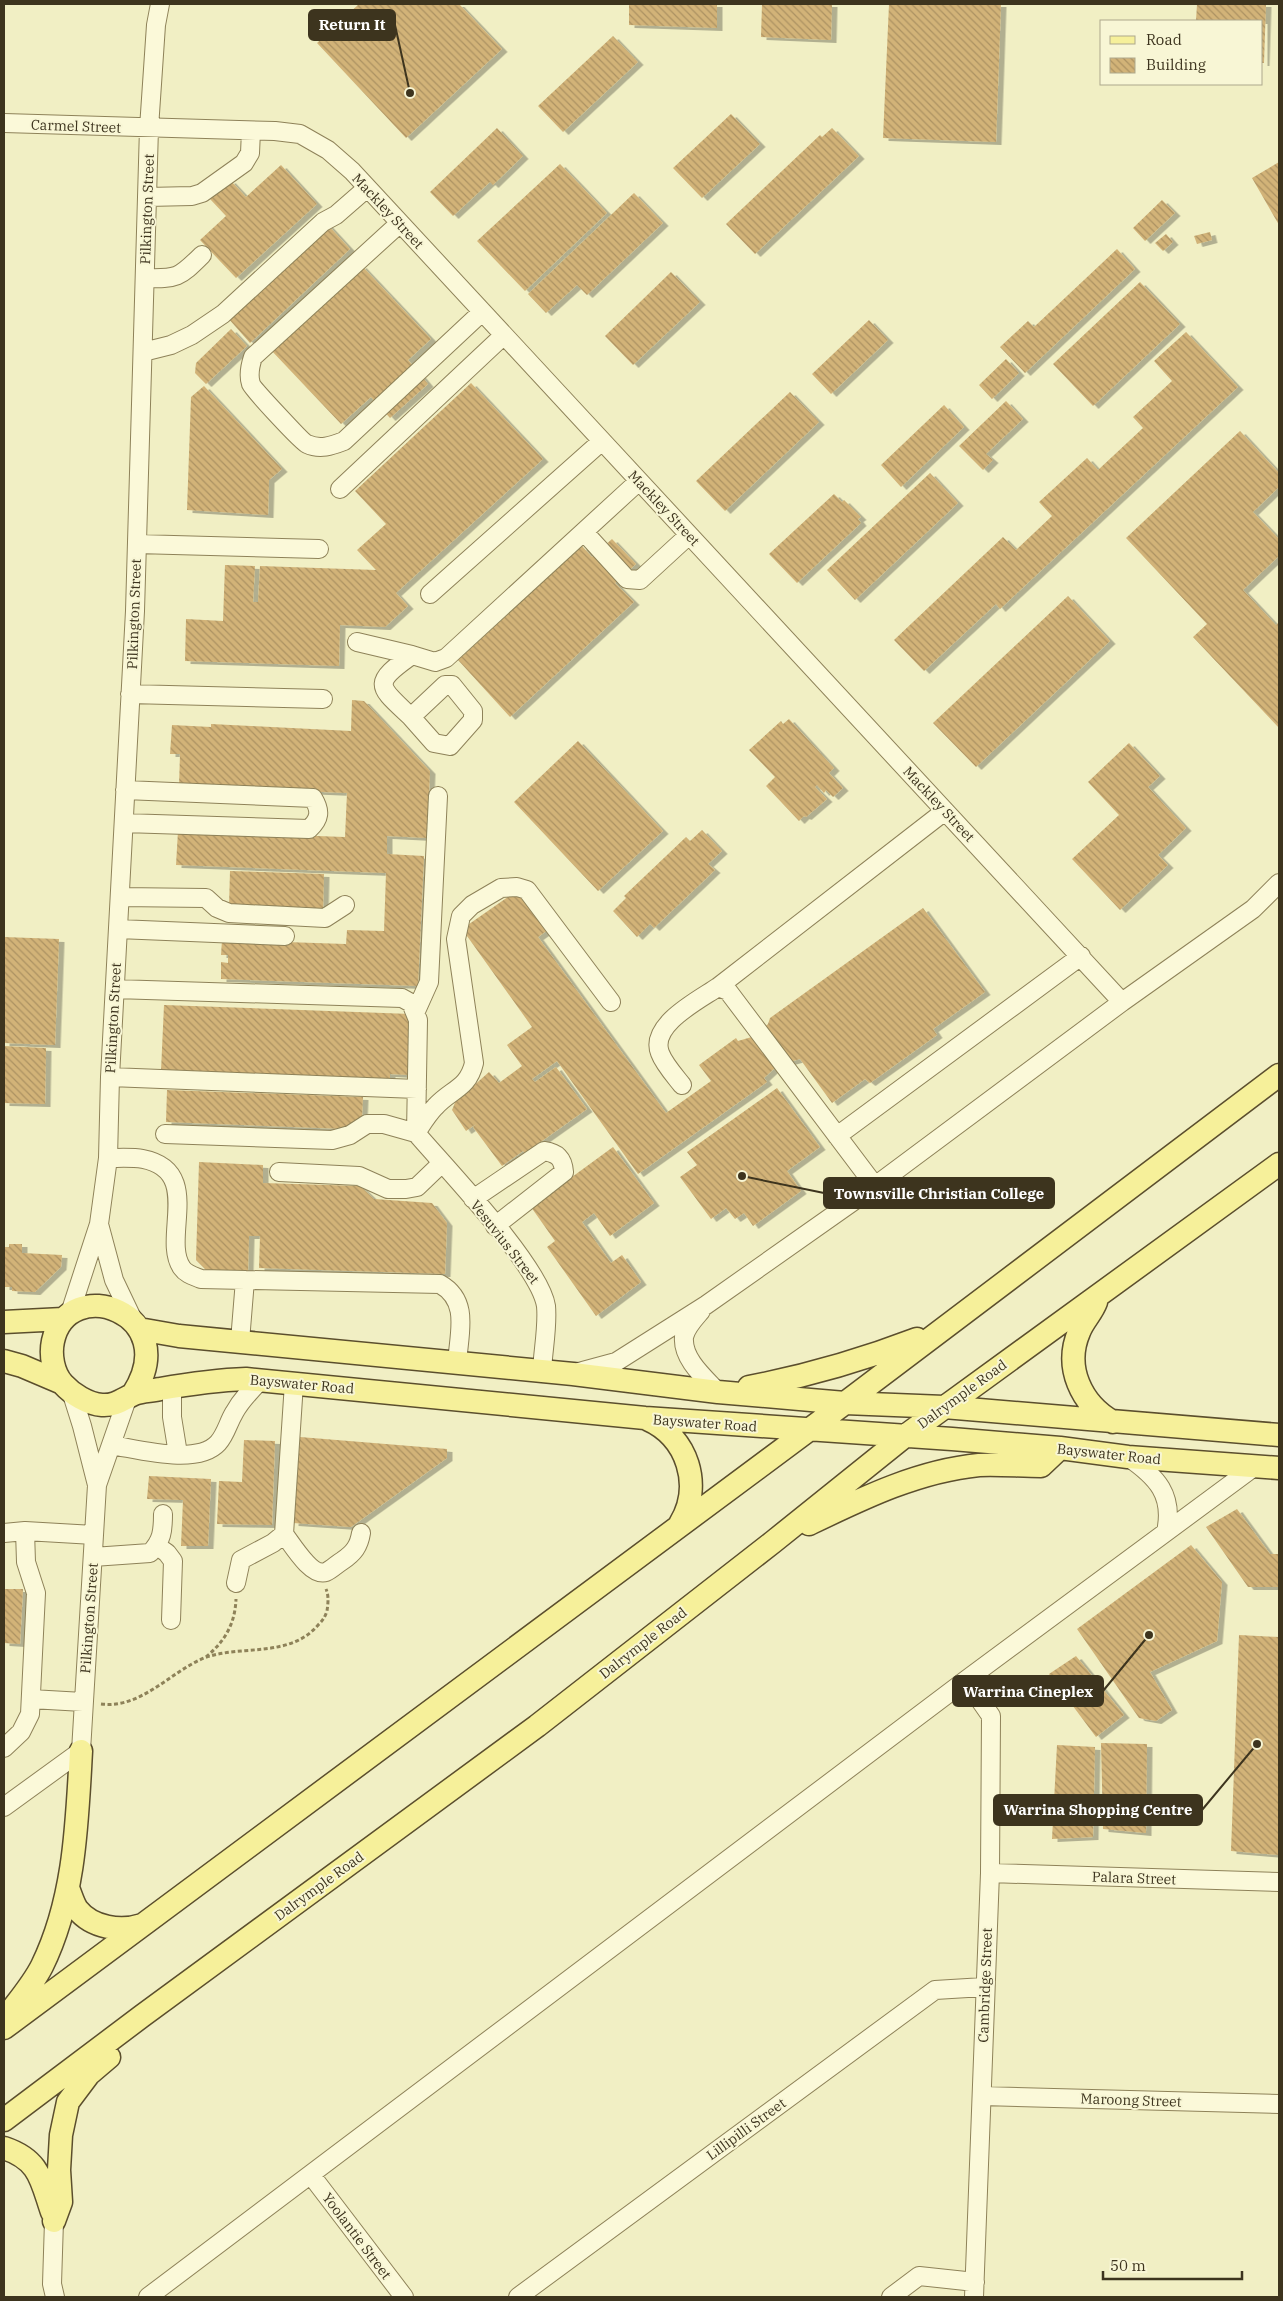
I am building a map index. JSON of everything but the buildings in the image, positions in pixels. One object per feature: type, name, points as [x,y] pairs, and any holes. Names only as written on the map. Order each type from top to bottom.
[{"type":"main road","points":[[4,2028],[845,1403],[1279,1075]]},
{"type":"main road","name":"Dalrymple Road","points":[[4,2120],[142,2016],[537,1726],[904,1436],[1279,1164]]},
{"type":"main road","points":[[1098,1296],[1094,1309],[1083,1322],[1076,1338],[1074,1371],[1079,1387],[1088,1401],[1099,1413],[1113,1422]]},
{"type":"main road","points":[[4,1322],[67,1316],[93,1306],[119,1311],[137,1325],[158,1333],[573,1374],[718,1392],[845,1403],[944,1407],[1279,1435]]},
{"type":"main road","points":[[66,1387],[55,1371],[52,1347],[58,1326],[67,1316]]},
{"type":"main road","points":[[4,1361],[22,1366],[66,1387],[92,1403],[102,1405],[117,1403],[130,1397],[144,1376],[147,1351],[137,1325]]},
{"type":"main road","points":[[718,1392],[804,1376],[869,1358],[942,1330]]},
{"type":"main road","points":[[904,1436],[888,1428],[882,1415],[882,1405],[897,1378],[942,1330]]},
{"type":"main road","name":"Bayswater Road","points":[[130,1397],[172,1387],[215,1380],[260,1380],[645,1418],[1060,1448],[1128,1457],[1279,1468]]},
{"type":"main road","points":[[645,1418],[660,1426],[673,1438],[683,1452],[689,1468],[691,1493],[687,1510],[679,1525]]},
{"type":"main road","points":[[772,1542],[864,1498],[912,1479],[979,1465],[1040,1466],[1060,1448]]},
{"type":"main road","points":[[4,2021],[32,1984],[41,1967],[51,1945],[68,1888],[77,1824],[81,1750]]},
{"type":"main road","points":[[68,1888],[77,1908],[92,1921],[118,1928],[145,1924]]},
{"type":"main road","points":[[54,2220],[61,2202],[59,2170],[61,2135],[68,2102],[89,2074],[145,2028],[147,2021],[142,2016]]},
{"type":"main road","points":[[4,2148],[14,2151],[37,2169],[44,2184],[54,2220]]},
{"type":"street","name":"Pilkington Street","points":[[67,1316],[99,1224],[108,1158],[110,1077],[137,544],[149,128],[156,25],[160,4]]},
{"type":"street","name":"Carmel Street","points":[[4,123],[149,128]]},
{"type":"street","name":"Mackley Street","points":[[149,128],[251,130],[300,134],[328,150],[400,223],[1122,1002]]},
{"type":"street","points":[[147,196],[192,196],[202,193],[244,163],[250,153],[251,130]]},
{"type":"street","points":[[142,352],[171,345],[192,335],[223,314],[323,222],[336,215],[367,188]]},
{"type":"street","points":[[400,223],[253,357],[249,369],[252,385],[304,443],[318,447],[327,447],[344,441],[482,312]]},
{"type":"street","points":[[145,278],[172,279],[184,273],[202,254]]},
{"type":"street","points":[[340,488],[504,335]]},
{"type":"street","points":[[430,594],[602,441]]},
{"type":"street","points":[[357,642],[435,662],[446,658],[639,481]]},
{"type":"street","points":[[584,532],[627,579],[633,581],[640,580],[689,535]]},
{"type":"street","points":[[137,544],[319,549]]},
{"type":"street","points":[[411,717],[385,692],[383,686],[385,677],[412,655]]},
{"type":"street","points":[[130,694],[323,699]]},
{"type":"street","points":[[124,823],[309,829],[318,818],[319,810],[313,798],[125,790]]},
{"type":"street","points":[[416,1011],[429,982],[438,796]]},
{"type":"street","points":[[682,1086],[660,1052],[661,1035],[671,1019],[718,988],[945,811]]},
{"type":"street","points":[[573,1374],[616,1362],[706,1305],[875,1186],[1122,1002],[1253,909],[1279,883]]},
{"type":"street","points":[[416,1132],[436,1106],[466,1083],[471,1076],[474,1063],[456,939],[461,916],[472,905],[501,888],[517,887],[527,890],[611,1002]]},
{"type":"street","points":[[120,897],[206,898],[217,908],[229,913],[325,918],[345,905]]},
{"type":"street","points":[[118,929],[285,936]]},
{"type":"street","points":[[837,1136],[1081,956]]},
{"type":"street","points":[[718,988],[728,991],[742,1007],[875,1186]]},
{"type":"street","points":[[115,989],[402,998],[411,1003],[416,1011],[419,1030],[416,1132]]},
{"type":"street","points":[[110,1077],[417,1089]]},
{"type":"street","points":[[165,1134],[332,1140],[350,1135],[367,1124],[384,1124],[416,1132]]},
{"type":"street","name":"Vesuvius Street","points":[[416,1132],[531,1271],[541,1289],[546,1306],[542,1371]]},
{"type":"street","points":[[472,1199],[544,1151],[555,1153],[563,1162],[564,1172],[495,1226]]},
{"type":"street","points":[[108,1158],[144,1159],[159,1166],[172,1177],[177,1194],[177,1259],[182,1269],[201,1279],[440,1284],[451,1290],[457,1298],[460,1309],[457,1363]]},
{"type":"street","points":[[280,1172],[359,1176],[388,1189],[406,1189],[417,1187],[442,1163]]},
{"type":"street","name":"Pilkington Street","points":[[99,1224],[114,1280],[137,1325]]},
{"type":"street","points":[[240,1341],[245,1280]]},
{"type":"street","points":[[706,1305],[688,1327],[684,1337],[685,1348],[699,1373],[718,1392]]},
{"type":"street","points":[[111,1445],[148,1452],[178,1454],[196,1454],[212,1448],[226,1431],[233,1414],[244,1398],[260,1380]]},
{"type":"street","points":[[294,1383],[284,1534],[310,1568],[318,1573],[326,1572],[359,1546],[361,1533]]},
{"type":"street","name":"Pilkington Street","points":[[66,1387],[82,1426],[97,1485]]},
{"type":"street","points":[[172,1387],[172,1417],[178,1454]]},
{"type":"street","name":"Pilkington Street","points":[[81,1750],[97,1485],[130,1397]]},
{"type":"street","points":[[1128,1457],[1151,1474],[1163,1492],[1168,1512],[1166,1532]]},
{"type":"street","points":[[148,2297],[966,1680],[1254,1467]]},
{"type":"street","points":[[93,1557],[136,1556],[150,1553],[157,1546],[162,1536],[163,1514]]},
{"type":"street","points":[[4,1532],[25,1531],[94,1535]]},
{"type":"street","points":[[4,1748],[22,1732],[30,1714],[36,1593],[26,1562],[25,1531]]},
{"type":"street","points":[[236,1583],[237,1569],[241,1560],[273,1543],[284,1534]]},
{"type":"street","points":[[157,1546],[167,1553],[173,1561],[171,1620]]},
{"type":"street","name":"Cambridge Street","points":[[966,1680],[990,1716],[990,1873],[984,1987],[982,2096],[974,2290]]},
{"type":"street","points":[[31,1699],[83,1702]]},
{"type":"street","points":[[4,1806],[81,1750]]},
{"type":"street","name":"Palara Street","points":[[990,1873],[1279,1882]]},
{"type":"street","name":"Lillipilli Street","points":[[518,2297],[935,1990],[984,1987]]},
{"type":"street","name":"Maroong Street","points":[[982,2096],[1279,2104]]},
{"type":"street","name":"Yoolantie Street","points":[[310,2175],[404,2297]]},
{"type":"street","points":[[54,2220],[52,2284],[55,2297]]},
{"type":"street","points":[[890,2297],[919,2276],[974,2290]]},
{"type":"path","points":[[83,1702],[109,1705],[123,1703],[150,1692],[188,1666],[206,1658],[276,1648],[295,1642],[313,1632],[326,1616],[328,1592],[318,1573]]},
{"type":"path","points":[[206,1658],[221,1645],[232,1624],[236,1610],[236,1583]]},
{"type":"place","name":"Return It","points":[[410,93]]},
{"type":"place","name":"Townsville Christian College","points":[[742,1176]]},
{"type":"place","name":"Warrina Cineplex","points":[[1149,1635]]},
{"type":"place","name":"Warrina Shopping Centre","points":[[1257,1744]]}]
